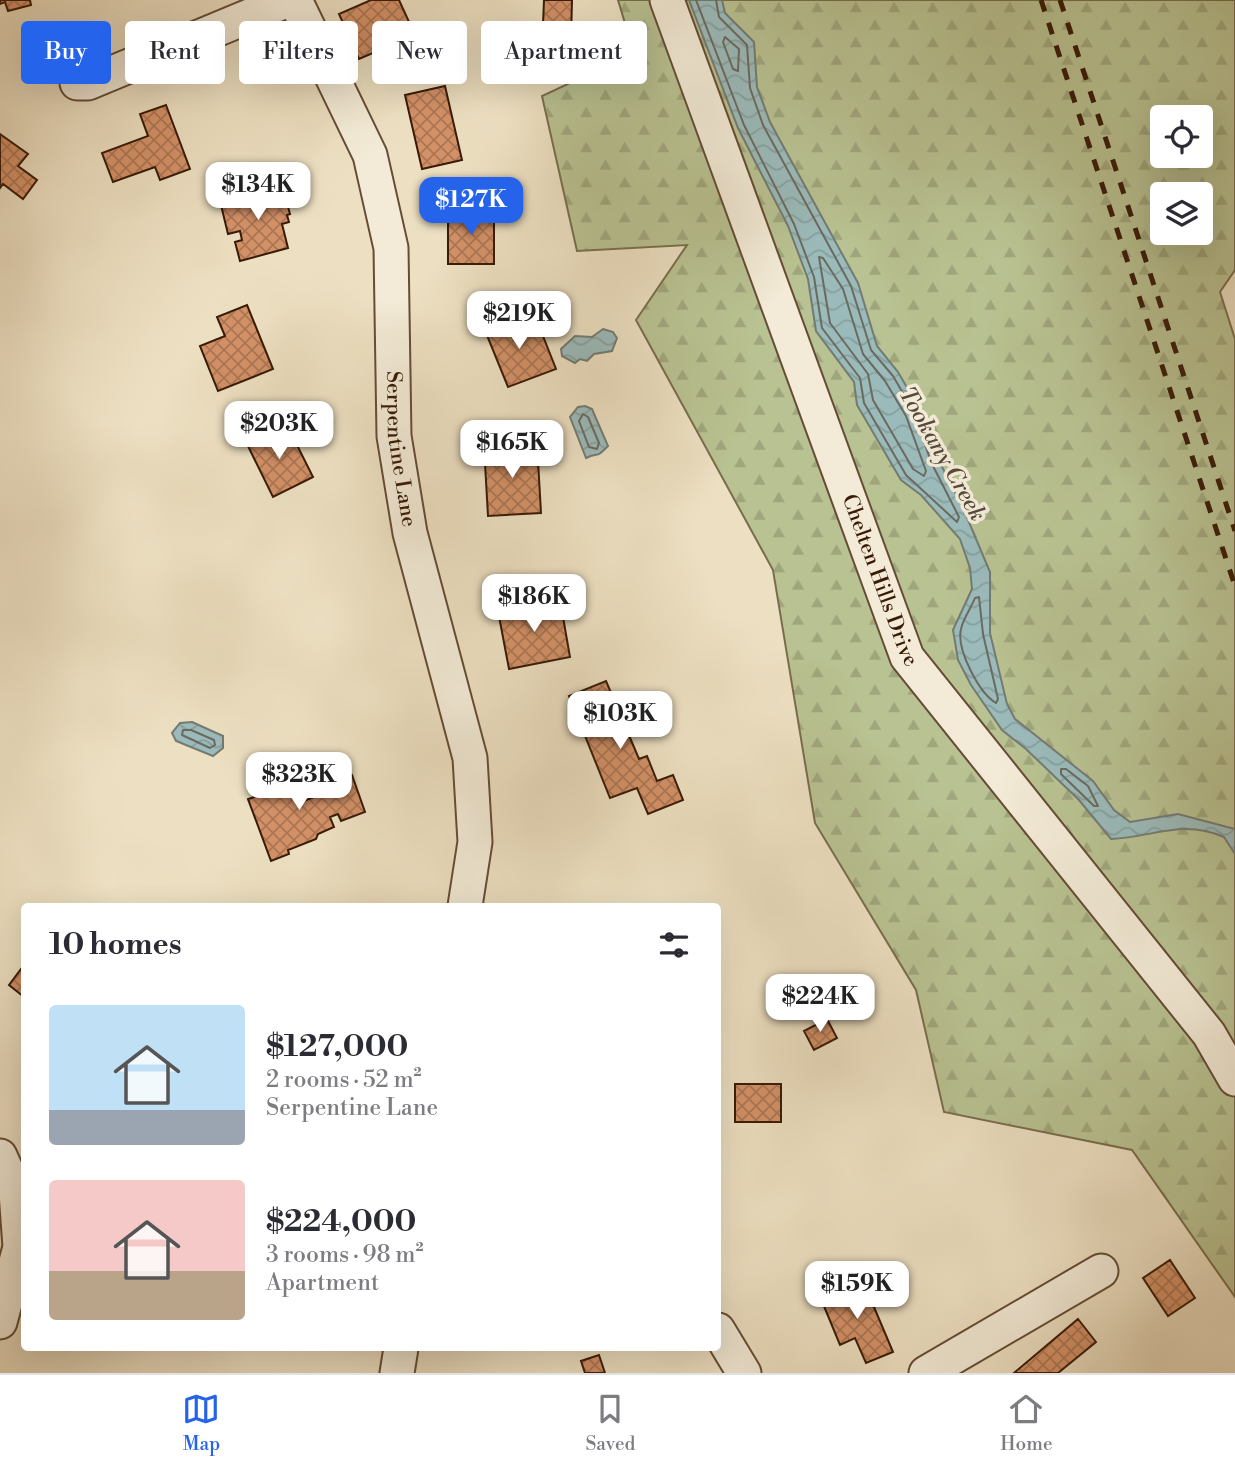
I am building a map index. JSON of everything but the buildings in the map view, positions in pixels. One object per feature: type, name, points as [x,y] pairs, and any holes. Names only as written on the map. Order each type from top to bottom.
[{"type":"street","points":[[111,73],[288,0]]},
{"type":"street","name":"Serpentine Lane","points":[[295,0],[370,155],[391,248],[396,450],[410,533],[470,758],[475,842],[465,903]]},
{"type":"street","name":"Chelten Hills Drive","points":[[667,0],[907,657],[1209,1034],[1235,1079]]},
{"type":"street","points":[[0,1156],[16,1192],[20,1247],[0,1322]]},
{"type":"street","points":[[926,1373],[1101,1271]]},
{"type":"street","points":[[721,1336],[744,1373]]},
{"type":"street","points":[[397,1373],[401,1351]]},
{"type":"green space","points":[[618,0],[1235,0],[1235,270],[1220,292],[1235,339],[1235,1297],[1132,1150],[944,1112],[916,990],[815,823],[773,570],[636,320],[687,245],[577,251],[542,96],[568,84],[647,84],[647,21],[624,21]]},
{"type":"water","points":[[689,0],[722,0],[725,13],[754,42],[757,87],[770,122],[858,283],[877,346],[898,372],[920,410],[938,459],[963,508],[990,572],[990,633],[1007,704],[1015,719],[1093,781],[1114,810],[1130,822],[1178,814],[1235,829],[1235,854],[1224,837],[1194,829],[1168,830],[1111,839],[1079,800],[1002,730],[971,685],[958,660],[953,630],[972,589],[970,568],[960,539],[921,495],[901,480],[857,405],[854,382],[816,331],[808,279],[788,226],[738,128]]},
{"type":"water","points":[[603,329],[613,332],[617,338],[612,351],[594,354],[587,361],[580,359],[575,363],[562,356],[561,349],[575,336],[592,337]]},
{"type":"water","points":[[578,407],[592,409],[608,446],[599,454],[586,458],[570,417]]},
{"type":"water","points":[[192,722],[223,736],[223,748],[213,756],[176,741],[172,733],[180,723]]},
{"type":"railway","points":[[1041,0],[1235,586]]},
{"type":"railway","points":[[1060,0],[1235,531]]},
{"type":"water label","name":"Tookany Creek","points":[[942,454]]}]
